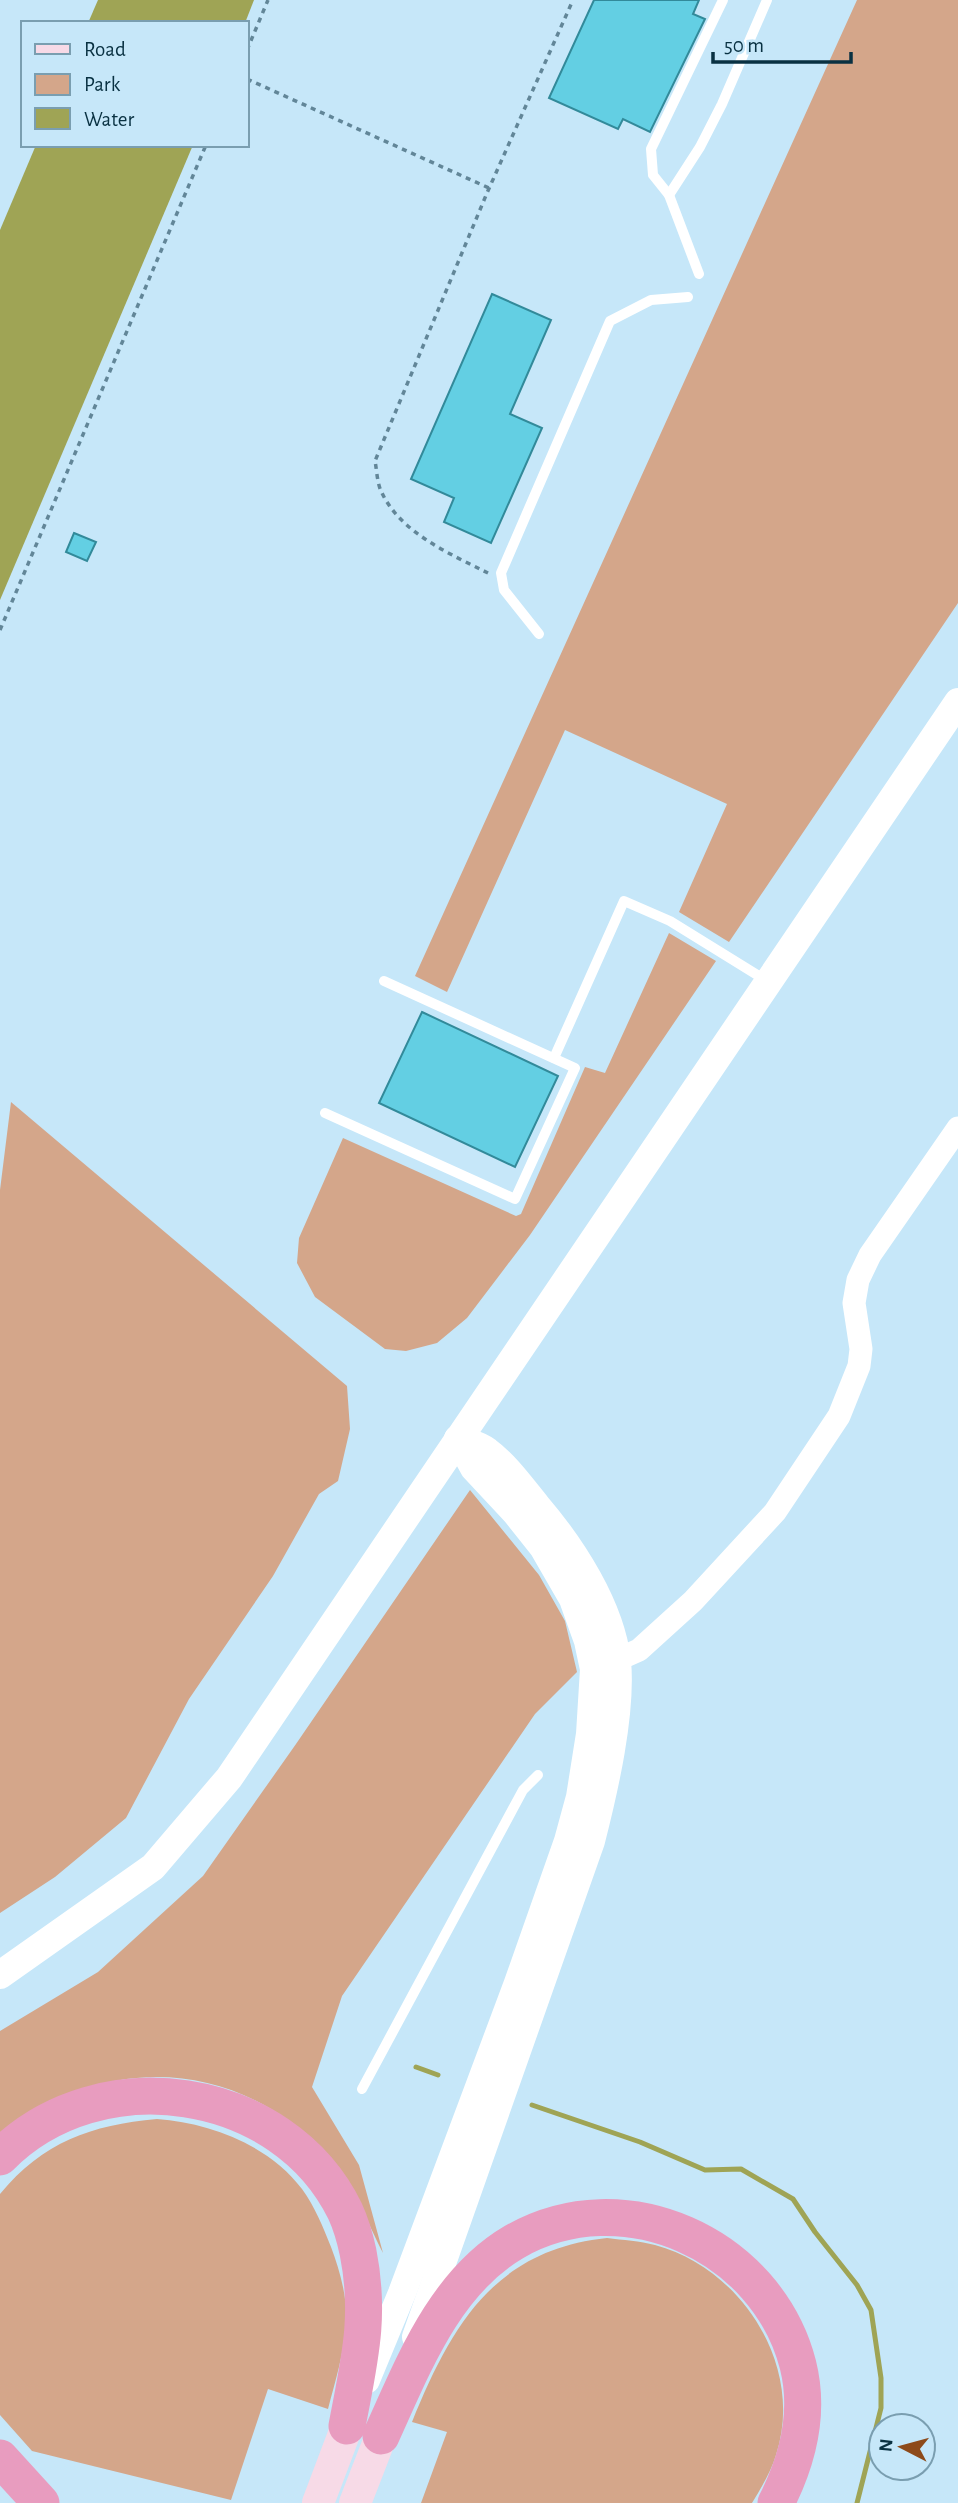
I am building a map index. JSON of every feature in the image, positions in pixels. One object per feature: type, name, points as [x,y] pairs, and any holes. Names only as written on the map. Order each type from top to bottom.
[{"type":"highway","points":[[0,2157],[31,2133],[54,2120],[105,2101],[132,2095],[187,2097],[214,2105],[261,2124],[299,2150],[316,2166],[346,2212],[360,2262],[364,2286],[364,2431]]},
{"type":"highway","points":[[364,2431],[453,2300],[492,2259],[514,2242],[567,2221],[618,2216],[671,2228],[717,2251],[740,2269],[776,2314],[798,2365],[802,2393],[798,2448],[776,2503]]},
{"type":"highway","points":[[0,2458],[41,2503]]},
{"type":"highway","points":[[0,2497],[32,2503]]},
{"type":"main road","points":[[318,2503],[364,2431]]},
{"type":"main road","points":[[355,2503],[364,2431]]},
{"type":"street","points":[[0,1975],[153,1867],[229,1778],[958,702]]},
{"type":"street","points":[[606,1665],[639,1650],[666,1628],[775,1512],[839,1416],[859,1366],[860,1349],[854,1303],[858,1280],[870,1255],[958,1129]]},
{"type":"street","points":[[364,2431],[402,2293],[568,1841],[584,1777],[590,1734],[606,1665],[588,1640],[579,1614],[551,1559],[516,1513],[474,1468],[458,1439]]},
{"type":"lane","points":[[699,274],[668,195],[653,175],[651,149],[723,0]]},
{"type":"lane","points":[[668,195],[700,147],[722,104],[767,0]]},
{"type":"lane","points":[[539,634],[504,590],[501,573],[610,321],[651,300],[688,297]]},
{"type":"lane","points":[[554,1058],[624,901],[670,921],[768,982]]},
{"type":"lane","points":[[325,1113],[515,1199],[575,1068],[384,981]]},
{"type":"lane","points":[[362,2089],[523,1790],[538,1775]]},
{"type":"path","points":[[248,48],[268,0]]},
{"type":"path","points":[[502,580],[449,553],[402,522],[381,492],[375,461],[489,188],[573,0]]},
{"type":"path","points":[[248,79],[489,188]]},
{"type":"path","points":[[0,631],[205,147]]},
{"type":"green space","points":[[857,0],[958,0],[958,603],[729,942],[679,912],[727,804],[565,730],[447,992],[415,976]]},
{"type":"green space","points":[[669,933],[716,961],[530,1235],[467,1318],[437,1343],[406,1351],[385,1349],[315,1297],[297,1263],[299,1238],[343,1138],[516,1216],[521,1214],[585,1067],[605,1073]]},
{"type":"green space","points":[[11,1102],[347,1386],[350,1429],[338,1481],[319,1494],[273,1576],[189,1699],[126,1818],[55,1877],[0,1913],[0,1190]]},
{"type":"green space","points":[[470,1490],[539,1575],[565,1621],[577,1672],[535,1714],[342,1996],[312,2087],[359,2165],[383,2253],[352,2191],[329,2157],[293,2124],[254,2100],[212,2084],[169,2077],[126,2079],[82,2089],[40,2108],[0,2135],[0,2031],[98,1972],[203,1876]]},
{"type":"green space","points":[[157,2119],[217,2131],[273,2160],[302,2189],[311,2203],[334,2256],[343,2285],[346,2305],[345,2336],[328,2409],[268,2389],[231,2500],[32,2451],[0,2415],[0,2194],[33,2161],[70,2139],[111,2126]]},
{"type":"green space","points":[[607,2238],[655,2245],[686,2257],[715,2275],[739,2298],[759,2326],[773,2356],[782,2388],[783,2422],[774,2461],[752,2503],[421,2503],[447,2432],[412,2422],[443,2354],[461,2325],[482,2298],[506,2276],[534,2258],[568,2245]]},
{"type":"water","points":[[98,0],[254,0],[246,21],[89,21]]},
{"type":"water","points":[[35,147],[192,147],[0,600],[0,230]]},
{"type":"building","points":[[594,0],[699,0],[693,14],[705,19],[650,132],[623,119],[618,129],[549,98]]},
{"type":"building","points":[[492,294],[551,320],[510,414],[542,428],[491,543],[444,522],[454,498],[411,479]]},
{"type":"building","points":[[74,533],[96,542],[87,561],[66,552]]},
{"type":"building","points":[[422,1012],[558,1076],[515,1167],[379,1103]]},
{"type":"waterway","points":[[416,2067],[438,2075]]},
{"type":"waterway","points":[[532,2105],[640,2142],[705,2170],[741,2169],[793,2199],[857,2285],[871,2310],[881,2378],[881,2408],[857,2503]]}]
